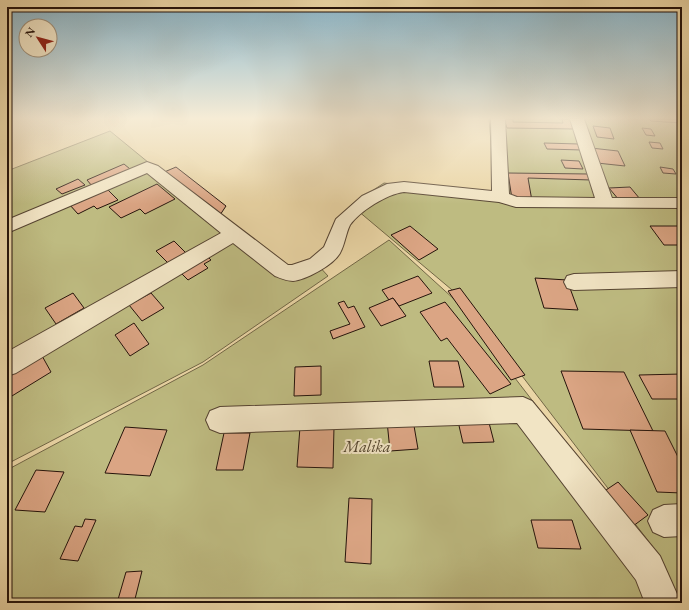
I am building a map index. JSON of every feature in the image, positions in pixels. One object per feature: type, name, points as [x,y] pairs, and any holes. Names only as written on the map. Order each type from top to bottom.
[{"type":"street","points":[[499,147],[501,197]]},
{"type":"street","points":[[586,147],[605,203]]},
{"type":"street","points":[[7,227],[146,168],[152,169],[282,271],[292,273],[316,264],[332,251],[342,224],[368,200],[393,188],[404,187],[501,197],[516,202],[682,203]]},
{"type":"street","points":[[7,365],[234,234]]},
{"type":"street","points":[[574,282],[682,279]]},
{"type":"street","points":[[220,420],[523,410],[648,568],[663,603]]},
{"type":"green space","points":[[68,147],[130,147],[287,276],[317,264],[328,276],[203,362],[7,464],[7,171]]},
{"type":"green space","points":[[492,147],[682,147],[682,603],[680,603],[659,555],[464,300],[351,205],[384,183],[496,198]]},
{"type":"green space","name":"Malika","points":[[389,240],[455,300],[651,555],[671,603],[7,603],[7,470],[203,365]]},
{"type":"building","points":[[546,147],[581,147],[582,150],[547,149]]},
{"type":"building","points":[[662,147],[663,149],[652,148]]},
{"type":"building","points":[[591,148],[618,151],[625,166],[597,163]]},
{"type":"building","points":[[561,160],[579,161],[583,169],[565,168]]},
{"type":"building","points":[[124,164],[130,169],[92,186],[87,180]]},
{"type":"building","points":[[176,167],[226,206],[218,218],[162,173]]},
{"type":"building","points":[[660,167],[673,169],[676,174],[663,173]]},
{"type":"building","points":[[508,173],[589,174],[591,180],[528,178],[532,201],[512,199]]},
{"type":"building","points":[[78,179],[85,185],[62,194],[56,189]]},
{"type":"building","points":[[157,184],[175,199],[145,214],[140,209],[121,218],[109,207]]},
{"type":"building","points":[[630,187],[640,199],[619,200],[609,188]]},
{"type":"building","points":[[106,188],[118,200],[97,209],[94,206],[78,214],[69,204]]},
{"type":"building","points":[[410,226],[438,249],[419,260],[391,235]]},
{"type":"building","points":[[650,226],[680,226],[682,229],[682,245],[664,245]]},
{"type":"building","points":[[174,241],[187,254],[169,264],[156,251]]},
{"type":"building","points":[[208,257],[211,260],[204,264],[208,268],[188,280],[181,273]]},
{"type":"building","points":[[418,276],[432,293],[399,306],[393,298],[389,300],[382,290]]},
{"type":"building","points":[[535,278],[567,280],[578,310],[544,308]]},
{"type":"building","points":[[460,288],[525,375],[511,380],[448,291]]},
{"type":"building","points":[[73,293],[84,308],[56,324],[45,308]]},
{"type":"building","points":[[151,293],[164,308],[142,321],[129,305]]},
{"type":"building","points":[[393,298],[406,316],[381,326],[369,308]]},
{"type":"building","points":[[344,301],[348,308],[354,306],[365,327],[333,339],[330,331],[350,324],[338,303]]},
{"type":"building","points":[[445,302],[511,384],[490,394],[447,338],[441,341],[420,312]]},
{"type":"building","points":[[134,323],[149,344],[130,356],[115,335]]},
{"type":"building","points":[[41,354],[51,372],[7,399],[7,374]]},
{"type":"building","points":[[429,361],[458,361],[464,387],[434,387]]},
{"type":"building","points":[[321,366],[321,395],[294,396],[295,367]]},
{"type":"building","points":[[561,371],[624,372],[653,431],[583,429]]},
{"type":"building","points":[[682,374],[682,399],[652,399],[639,375]]},
{"type":"building","points":[[487,415],[494,442],[463,443],[457,417]]},
{"type":"building","points":[[413,420],[418,449],[390,451],[387,421]]},
{"type":"building","points":[[125,427],[167,430],[150,476],[105,473]]},
{"type":"building","points":[[300,427],[334,427],[333,468],[297,467]]},
{"type":"building","points":[[630,430],[665,431],[682,465],[682,493],[657,492]]},
{"type":"building","points":[[224,433],[250,433],[243,470],[216,470]]},
{"type":"building","points":[[36,470],[64,472],[45,512],[15,510]]},
{"type":"building","points":[[618,482],[648,515],[629,529],[600,494]]},
{"type":"building","points":[[349,498],[372,499],[371,564],[345,562]]},
{"type":"building","points":[[85,519],[96,520],[78,561],[60,559],[75,526],[82,527]]},
{"type":"building","points":[[531,520],[572,520],[581,549],[538,548]]},
{"type":"building","points":[[142,571],[134,603],[117,603],[126,572]]}]
